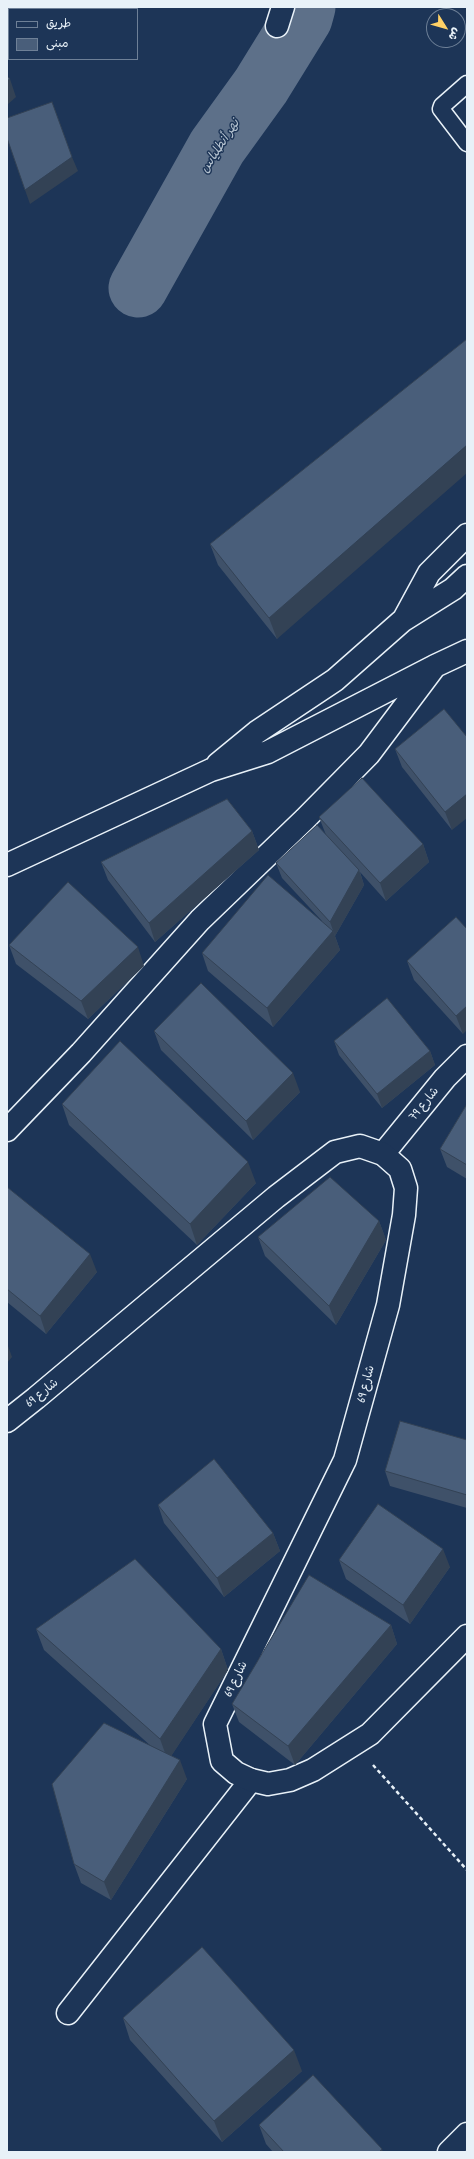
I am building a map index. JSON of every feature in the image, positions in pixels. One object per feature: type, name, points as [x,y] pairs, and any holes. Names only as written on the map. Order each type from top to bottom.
[{"type":"street","points":[[402,621],[429,573],[467,535]]},
{"type":"street","points":[[211,770],[257,732],[335,680],[402,621],[452,589],[467,576]]},
{"type":"street","points":[[7,865],[211,770],[268,752],[467,651]]},
{"type":"street","points":[[7,1130],[81,1053],[200,920],[306,819],[369,754],[435,666]]},
{"type":"street","name":"شارع 79","points":[[383,1154],[445,1078],[467,1056]]},
{"type":"street","name":"شارع 69","points":[[7,1421],[276,1197],[335,1152],[360,1146],[383,1154],[400,1169],[406,1188],[404,1214],[388,1305],[345,1460],[215,1724],[222,1761],[236,1773],[251,1780],[268,1784],[290,1780],[313,1770],[355,1745],[370,1734],[402,1704],[467,1636]]},
{"type":"street","points":[[68,2013],[251,1780]]},
{"type":"street","points":[[449,2152],[467,2134]]},
{"type":"lane","points":[[467,84],[442,106],[441,109],[467,142]]},
{"type":"path","points":[[355,1745],[467,1870]]},
{"type":"building","points":[[52,102],[72,157],[25,190],[7,138],[7,118]]},
{"type":"building","points":[[467,339],[467,445],[269,618],[210,544]]},
{"type":"building","points":[[444,709],[467,737],[467,794],[445,812],[395,749]]},
{"type":"building","points":[[362,778],[423,844],[380,883],[319,817]]},
{"type":"building","points":[[227,799],[252,831],[149,923],[101,862]]},
{"type":"building","points":[[317,825],[359,870],[330,922],[276,863]]},
{"type":"building","points":[[268,875],[333,931],[267,1008],[202,953]]},
{"type":"building","points":[[68,882],[138,947],[81,1001],[9,945]]},
{"type":"building","points":[[456,917],[467,929],[467,1006],[456,1016],[407,961]]},
{"type":"building","points":[[201,983],[293,1073],[246,1121],[154,1031]]},
{"type":"building","points":[[387,998],[430,1051],[377,1094],[334,1041]]},
{"type":"building","points":[[120,1041],[248,1162],[190,1224],[62,1104]]},
{"type":"building","points":[[467,1104],[467,1165],[440,1149]]},
{"type":"building","points":[[330,1177],[379,1221],[329,1306],[258,1237]]},
{"type":"building","points":[[7,1187],[90,1254],[40,1316],[7,1289]]},
{"type":"building","points":[[400,1421],[467,1440],[467,1495],[385,1471]]},
{"type":"building","points":[[214,1459],[273,1533],[217,1578],[158,1505]]},
{"type":"building","points":[[378,1504],[443,1549],[403,1605],[339,1560]]},
{"type":"building","points":[[135,1559],[221,1649],[160,1739],[36,1629]]},
{"type":"building","points":[[309,1575],[391,1625],[288,1746],[232,1704]]},
{"type":"building","points":[[104,1723],[180,1760],[104,1882],[74,1864],[52,1784]]},
{"type":"building","points":[[202,1947],[294,2050],[214,2121],[123,2018]]},
{"type":"building","points":[[313,2075],[382,2149],[379,2152],[284,2152],[259,2125]]},
{"type":"waterway","name":"نهر أنطلياس","points":[[138,288],[217,147],[261,86],[303,18],[306,7]]}]
